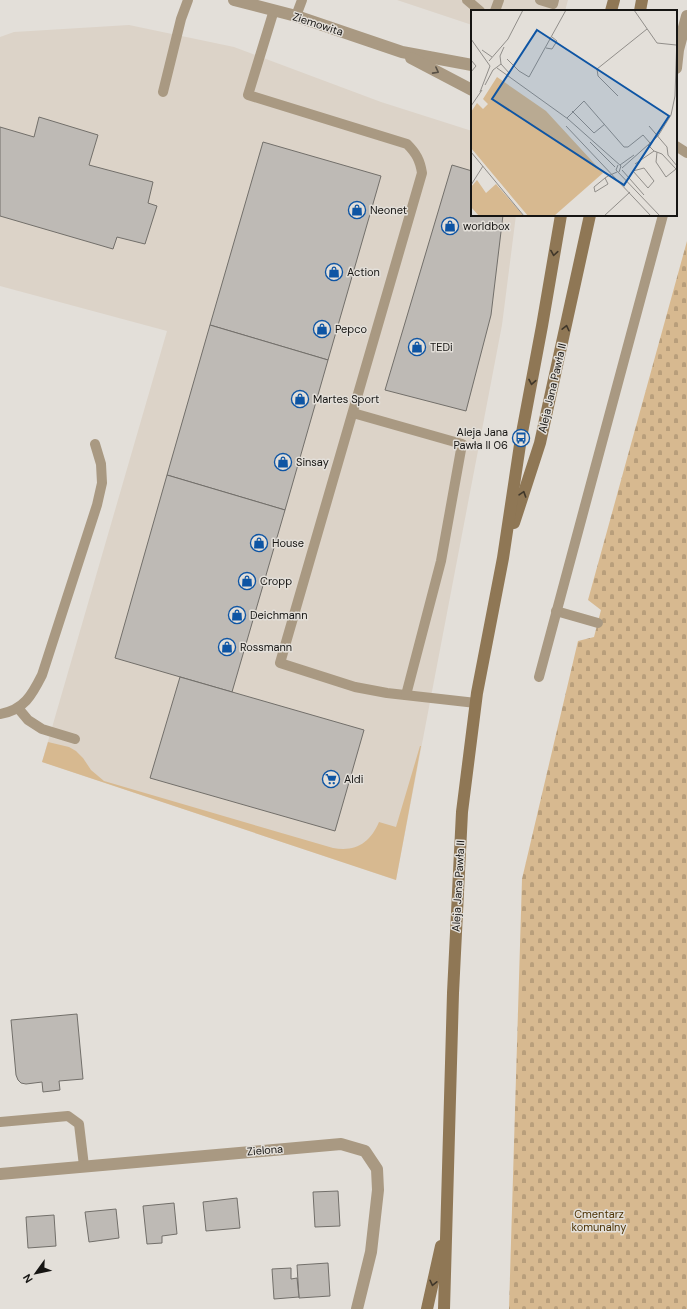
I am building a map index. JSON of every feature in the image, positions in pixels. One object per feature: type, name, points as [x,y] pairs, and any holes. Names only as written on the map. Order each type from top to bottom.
[{"type":"main road","points":[[611,10],[614,0]]},
{"type":"main road","points":[[640,10],[642,0]]},
{"type":"main road","name":"Aleja Jana Pawła II","points":[[444,1309],[453,993],[462,828],[476,703],[503,558],[521,438],[542,326],[560,216]]},
{"type":"main road","name":"Aleja Jana Pawła II","points":[[503,558],[540,443],[590,216]]},
{"type":"main road","name":"Aleja Jana Pawła II","points":[[427,1309],[447,1217]]},
{"type":"street","name":"Ziemowita","points":[[234,0],[296,16],[402,52],[471,65]]},
{"type":"street","points":[[677,59],[687,16]]},
{"type":"street","name":"Ziemowita","points":[[402,52],[471,89]]},
{"type":"street","name":"Zielona","points":[[0,1174],[341,1144],[365,1151],[377,1169],[378,1190],[371,1252],[357,1309]]},
{"type":"lane","points":[[163,92],[180,19],[188,0]]},
{"type":"lane","points":[[296,16],[302,0]]},
{"type":"lane","points":[[467,0],[479,10]]},
{"type":"lane","points":[[495,10],[499,0]]},
{"type":"lane","points":[[540,0],[553,4],[554,0]]},
{"type":"lane","points":[[274,10],[248,95],[407,144],[415,152],[420,162],[422,173],[280,663],[354,687],[387,694],[476,703]]},
{"type":"lane","points":[[677,147],[687,152]]},
{"type":"lane","points":[[539,677],[663,216]]},
{"type":"lane","points":[[353,413],[462,444],[441,561],[406,695]]},
{"type":"lane","points":[[0,714],[18,708],[32,695],[42,675],[97,505],[102,482],[101,464],[95,444]]},
{"type":"lane","points":[[556,611],[598,623]]},
{"type":"lane","points":[[18,708],[28,720],[42,729],[75,739]]},
{"type":"lane","points":[[0,1122],[68,1116],[79,1124],[84,1166]]},
{"type":"shaded area","points":[[397,0],[568,0],[565,10],[471,10],[471,25]]},
{"type":"shaded area","points":[[129,25],[234,47],[381,102],[471,131],[471,216],[516,216],[502,325],[396,880],[42,762],[167,331],[0,286],[0,37],[14,32]]},
{"type":"green space","name":"Cmentarz komunalny","points":[[687,241],[687,1309],[509,1309],[522,879],[578,641],[594,637],[601,610],[588,600]]},
{"type":"green space","points":[[48,742],[69,747],[76,751],[91,770],[104,781],[333,848],[341,849],[349,849],[367,841],[379,822],[396,827],[421,746],[396,880],[42,762]]},
{"type":"building","points":[[39,117],[98,135],[89,165],[153,182],[148,203],[157,206],[145,244],[117,237],[113,249],[0,216],[0,127],[34,137]]},
{"type":"building","points":[[263,142],[381,176],[328,360],[210,325]]},
{"type":"building","points":[[452,165],[471,171],[471,216],[503,216],[491,315],[466,411],[385,390]]},
{"type":"building","points":[[210,325],[328,360],[285,510],[167,475]]},
{"type":"building","points":[[167,475],[285,510],[232,692],[115,658]]},
{"type":"building","points":[[180,677],[364,730],[335,831],[150,778]]},
{"type":"building","points":[[77,1014],[83,1079],[59,1081],[60,1090],[43,1092],[42,1082],[26,1084],[21,1083],[16,1075],[11,1020]]},
{"type":"building","points":[[338,1191],[340,1226],[315,1227],[313,1192]]},
{"type":"building","points":[[237,1198],[240,1228],[206,1231],[203,1202]]},
{"type":"building","points":[[174,1203],[177,1234],[162,1236],[162,1243],[147,1244],[143,1206]]},
{"type":"building","points":[[116,1209],[119,1238],[89,1242],[85,1212]]},
{"type":"building","points":[[54,1215],[56,1246],[28,1248],[26,1217]]},
{"type":"building","points":[[328,1263],[330,1296],[299,1298],[297,1265]]},
{"type":"building","points":[[291,1268],[291,1279],[297,1278],[299,1297],[274,1299],[272,1269]]},
{"type":"place","name":"Neonet","points":[[357,210]]},
{"type":"place","name":"worldbox","points":[[450,226]]},
{"type":"place","name":"Action","points":[[334,272]]},
{"type":"place","name":"Pepco","points":[[322,329]]},
{"type":"place","name":"TEDi","points":[[417,347]]},
{"type":"place","name":"Martes Sport","points":[[300,399]]},
{"type":"place","name":"Aleja Jana Pawła II 06","points":[[521,438]]},
{"type":"place","name":"Sinsay","points":[[283,462]]},
{"type":"place","name":"House","points":[[259,543]]},
{"type":"place","name":"Cropp","points":[[247,581]]},
{"type":"place","name":"Deichmann","points":[[237,615]]},
{"type":"place","name":"Rossmann","points":[[227,647]]},
{"type":"place","name":"Aldi","points":[[331,779]]}]
